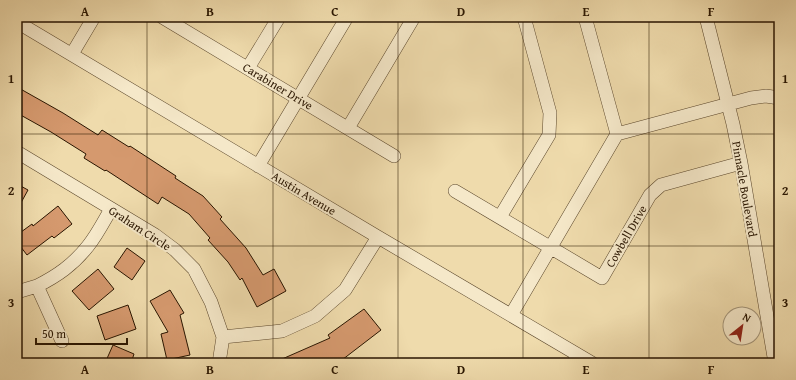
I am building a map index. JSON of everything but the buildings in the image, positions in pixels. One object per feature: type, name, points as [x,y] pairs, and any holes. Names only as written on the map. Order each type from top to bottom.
[{"type":"street","points":[[72,54],[94,17]]},
{"type":"street","name":"Carabiner Drive","points":[[162,17],[394,156]]},
{"type":"street","points":[[248,68],[279,17]]},
{"type":"street","points":[[258,166],[347,17]]},
{"type":"street","points":[[348,128],[414,17]]},
{"type":"street","points":[[500,218],[549,135],[550,113],[524,17]]},
{"type":"street","points":[[585,17],[617,134]]},
{"type":"street","name":"Pinnacle Boulevard","points":[[706,17],[741,162],[775,363]]},
{"type":"street","name":"Austin Avenue","points":[[17,22],[511,315],[573,358],[592,363]]},
{"type":"street","points":[[511,315],[617,134],[728,104],[766,96],[779,98]]},
{"type":"street","name":"Graham Circle","points":[[17,152],[155,235],[175,250],[194,269],[211,302],[223,337],[219,363]]},
{"type":"street","name":"Cowbell Drive","points":[[455,191],[602,278],[650,195],[661,185],[741,162]]},
{"type":"street","points":[[17,292],[36,286],[56,276],[73,263],[89,245],[112,209]]},
{"type":"street","points":[[223,337],[282,332],[315,316],[345,290],[378,237]]},
{"type":"street","points":[[36,286],[62,341]]}]
